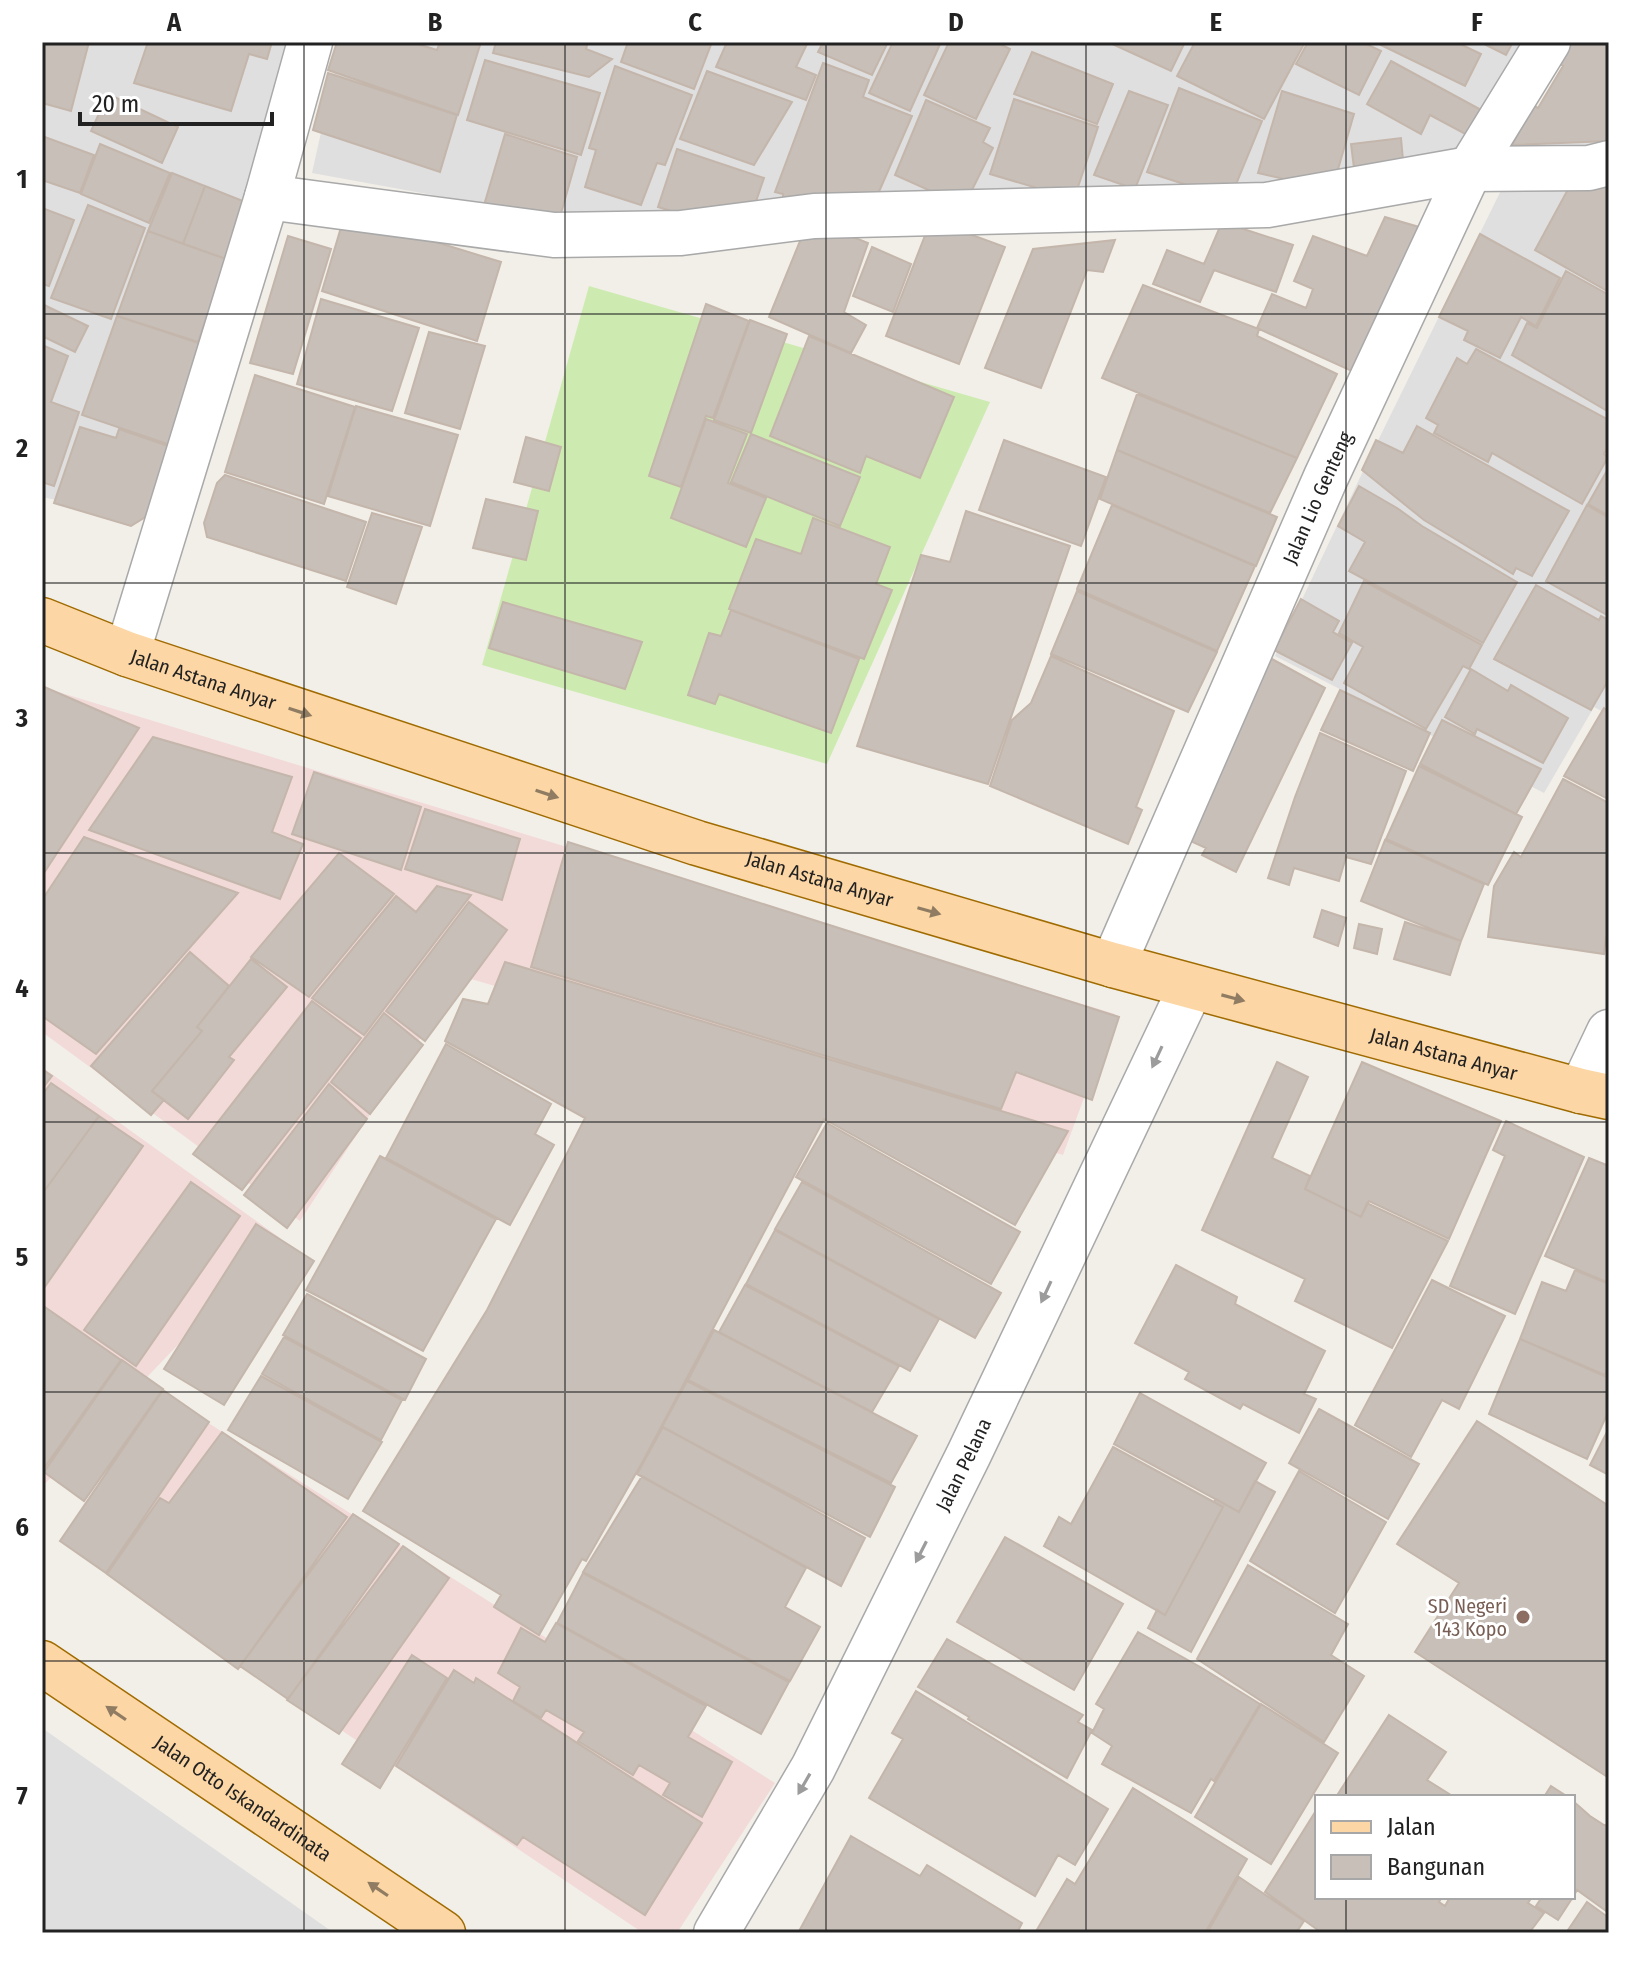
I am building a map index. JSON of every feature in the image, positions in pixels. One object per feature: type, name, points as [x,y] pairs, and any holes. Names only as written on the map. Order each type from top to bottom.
[{"type":"main road","name":"Jalan Astana Anyar","points":[[42,620],[127,654],[697,843],[1191,987],[1595,1094]]},
{"type":"main road","name":"Jalan Otto Iskandardinata","points":[[42,1663],[443,1933]]},
{"type":"street","points":[[127,654],[267,197],[310,42]]},
{"type":"street","name":"Jalan Lio Genteng","points":[[1113,965],[1326,477],[1470,169],[1548,42]]},
{"type":"street","points":[[267,197],[554,235],[665,233],[814,216],[1267,205],[1470,169],[1589,168],[1609,163]]},
{"type":"street","name":"Jalan Pelana","points":[[716,1933],[813,1768],[969,1454],[1191,987]]},
{"type":"street","points":[[1595,1094],[1609,1032]]},
{"type":"shaded area","points":[[42,42],[303,42],[157,521],[42,497]]},
{"type":"shaded area","points":[[341,42],[1528,42],[1454,173],[593,224],[312,173]]},
{"type":"shaded area","points":[[1574,42],[1609,42],[1609,715],[1594,707],[1544,793],[1275,656]]},
{"type":"shaded area","points":[[42,687],[1115,1014],[1063,1155],[461,976],[300,1221],[42,1032]]},
{"type":"shaded area","points":[[42,1067],[280,1238],[42,1487]]},
{"type":"shaded area","points":[[161,1393],[775,1783],[677,1933],[643,1933],[60,1541]]},
{"type":"shaded area","points":[[42,1728],[334,1933],[42,1933]]},
{"type":"green space","points":[[589,286],[990,402],[827,764],[482,665]]},
{"type":"building","points":[[42,42],[89,42],[71,111],[42,103]]},
{"type":"building","points":[[148,42],[272,42],[267,59],[249,54],[231,111],[134,83]]},
{"type":"building","points":[[337,42],[411,42],[437,50],[440,42],[481,42],[458,115],[328,70]]},
{"type":"building","points":[[496,42],[588,42],[586,49],[612,59],[589,77],[493,53]]},
{"type":"building","points":[[628,42],[712,42],[694,89],[621,62]]},
{"type":"building","points":[[727,42],[808,42],[796,67],[816,75],[806,100],[716,67]]},
{"type":"building","points":[[823,42],[888,42],[872,75],[818,52]]},
{"type":"building","points":[[893,42],[941,42],[910,111],[869,93]]},
{"type":"building","points":[[949,42],[996,42],[1010,49],[976,119],[924,95]]},
{"type":"building","points":[[1108,42],[1185,42],[1171,71]]},
{"type":"building","points":[[1195,42],[1305,42],[1264,119],[1177,76]]},
{"type":"building","points":[[1308,42],[1362,42],[1381,51],[1359,95],[1296,64]]},
{"type":"building","points":[[1383,42],[1456,42],[1481,54],[1465,86],[1381,45]]},
{"type":"building","points":[[1480,42],[1513,42],[1506,55]]},
{"type":"building","points":[[1569,42],[1604,42],[1609,45],[1609,141],[1512,145],[1533,105],[1538,108],[1563,66],[1557,62]]},
{"type":"building","points":[[1032,52],[1113,84],[1097,124],[1014,94]]},
{"type":"building","points":[[485,60],[600,93],[581,155],[467,120]]},
{"type":"building","points":[[1391,61],[1483,111],[1469,136],[1430,115],[1421,134],[1367,104]]},
{"type":"building","points":[[823,63],[869,80],[863,97],[912,116],[875,201],[783,199],[783,194],[775,192]]},
{"type":"building","points":[[615,66],[692,95],[665,165],[657,163],[641,205],[585,187],[596,150],[589,148]]},
{"type":"building","points":[[707,71],[792,102],[754,165],[680,139]]},
{"type":"building","points":[[328,73],[457,115],[440,172],[313,130]]},
{"type":"building","points":[[1179,88],[1262,121],[1230,199],[1147,172]]},
{"type":"building","points":[[1129,91],[1168,105],[1135,189],[1094,175]]},
{"type":"building","points":[[1282,91],[1354,114],[1332,190],[1258,173]]},
{"type":"building","points":[[108,94],[178,127],[162,163],[91,131]]},
{"type":"building","points":[[1014,99],[1098,127],[1074,199],[990,174]]},
{"type":"building","points":[[926,100],[990,128],[983,142],[993,148],[964,206],[895,175]]},
{"type":"building","points":[[505,134],[577,157],[556,231],[482,212]]},
{"type":"building","points":[[42,136],[94,155],[80,193],[42,180]]},
{"type":"building","points":[[1401,138],[1404,171],[1355,176],[1351,144]]},
{"type":"building","points":[[100,144],[170,173],[149,223],[81,194]]},
{"type":"building","points":[[677,149],[764,178],[749,222],[708,222],[658,207]]},
{"type":"building","points":[[1579,169],[1609,186],[1609,292],[1535,250]]},
{"type":"building","points":[[172,173],[205,186],[183,244],[148,231]]},
{"type":"building","points":[[205,186],[248,203],[226,259],[183,244]]},
{"type":"building","points":[[88,205],[145,228],[111,319],[51,298]]},
{"type":"building","points":[[42,208],[74,220],[49,286],[42,284]]},
{"type":"building","points":[[345,214],[501,262],[477,341],[322,291]]},
{"type":"building","points":[[1385,217],[1419,227],[1354,372],[1257,328],[1272,294],[1306,308],[1313,289],[1294,281],[1313,236],[1367,256]]},
{"type":"building","points":[[809,219],[868,243],[844,312],[866,325],[851,353],[769,317]]},
{"type":"building","points":[[931,220],[1005,247],[959,364],[886,336]]},
{"type":"building","points":[[1222,222],[1293,245],[1276,292],[1214,270],[1200,302],[1153,284],[1167,250],[1204,264]]},
{"type":"building","points":[[148,231],[226,259],[198,342],[117,316]]},
{"type":"building","points":[[1480,234],[1560,278],[1536,326],[1521,317],[1500,358],[1464,340],[1468,331],[1439,317]]},
{"type":"building","points":[[288,236],[331,249],[293,374],[250,363]]},
{"type":"building","points":[[1115,240],[1103,272],[1087,270],[1041,388],[985,368],[1033,249]]},
{"type":"building","points":[[872,247],[911,264],[893,312],[853,296]]},
{"type":"building","points":[[1566,271],[1609,295],[1609,412],[1512,355],[1527,323],[1537,328]]},
{"type":"building","points":[[1143,285],[1259,329],[1257,336],[1337,374],[1297,458],[1102,378]]},
{"type":"building","points":[[321,299],[419,328],[392,411],[297,384]]},
{"type":"building","points":[[42,304],[88,326],[75,352],[42,336]]},
{"type":"building","points":[[706,304],[749,321],[713,418],[706,416],[681,487],[649,476]]},
{"type":"building","points":[[117,316],[211,347],[176,447],[82,415]]},
{"type":"building","points":[[750,320],[787,334],[751,433],[714,420]]},
{"type":"building","points":[[429,332],[485,346],[460,429],[405,413]]},
{"type":"building","points":[[809,336],[954,397],[920,478],[866,456],[860,473],[770,436]]},
{"type":"building","points":[[42,345],[68,356],[51,402],[79,412],[54,486],[42,482]]},
{"type":"building","points":[[1476,349],[1609,420],[1609,445],[1604,454],[1608,457],[1582,504],[1492,453],[1488,462],[1434,433],[1438,425],[1426,418],[1457,358],[1467,364]]},
{"type":"building","points":[[255,375],[355,407],[324,504],[225,472]]},
{"type":"building","points":[[1137,394],[1297,458],[1270,513],[1117,450]]},
{"type":"building","points":[[356,406],[458,435],[430,526],[328,496]]},
{"type":"building","points":[[706,419],[747,434],[728,483],[766,498],[746,547],[671,518]]},
{"type":"building","points":[[1417,426],[1569,511],[1532,576],[1516,568],[1513,574],[1424,520],[1362,470],[1376,440],[1403,453]]},
{"type":"building","points":[[80,427],[116,438],[119,429],[177,449],[155,511],[131,526],[54,503]]},
{"type":"building","points":[[751,434],[860,477],[840,526],[731,482]]},
{"type":"building","points":[[526,437],[561,447],[549,491],[514,482]]},
{"type":"building","points":[[1004,440],[1106,477],[1081,546],[979,510]]},
{"type":"building","points":[[1117,450],[1277,517],[1256,566],[1100,499]]},
{"type":"building","points":[[1609,467],[1609,516],[1588,504]]},
{"type":"building","points":[[225,475],[366,522],[346,581],[207,537],[204,523],[217,483]]},
{"type":"building","points":[[1359,486],[1517,582],[1483,643],[1349,571],[1365,542],[1338,526]]},
{"type":"building","points":[[486,499],[538,511],[526,560],[473,548]]},
{"type":"building","points":[[1112,505],[1255,566],[1217,651],[1077,589]]},
{"type":"building","points":[[1587,505],[1609,518],[1609,616],[1546,581]]},
{"type":"building","points":[[966,511],[1070,546],[988,784],[857,746],[921,555],[950,562]]},
{"type":"building","points":[[372,513],[422,527],[396,604],[347,587]]},
{"type":"building","points":[[813,518],[890,547],[876,584],[892,590],[864,659],[729,609],[756,539],[801,554]]},
{"type":"building","points":[[1364,581],[1482,645],[1469,669],[1463,666],[1426,729],[1344,683],[1363,647],[1339,633]]},
{"type":"building","points":[[1536,585],[1599,620],[1601,616],[1609,620],[1609,679],[1591,710],[1494,659]]},
{"type":"building","points":[[1077,591],[1217,652],[1188,712],[1051,654]]},
{"type":"building","points":[[1301,599],[1339,621],[1333,632],[1352,643],[1332,680],[1274,650]]},
{"type":"building","points":[[503,602],[642,642],[625,689],[489,648]]},
{"type":"building","points":[[731,610],[859,659],[831,733],[719,694],[715,704],[688,695],[709,633],[721,636]]},
{"type":"building","points":[[1051,656],[1174,711],[1136,807],[1142,810],[1128,844],[990,786],[1012,720],[1031,703]]},
{"type":"building","points":[[1270,658],[1325,688],[1236,872],[1202,855],[1206,848],[1184,838]]},
{"type":"building","points":[[1471,669],[1508,691],[1511,685],[1568,718],[1543,763],[1477,729],[1475,734],[1445,717]]},
{"type":"building","points":[[42,686],[139,728],[42,876]]},
{"type":"building","points":[[1340,690],[1430,733],[1413,771],[1321,730]]},
{"type":"building","points":[[1604,708],[1609,711],[1609,793],[1606,798],[1564,776]]},
{"type":"building","points":[[1442,720],[1541,769],[1516,814],[1420,764]]},
{"type":"building","points":[[1320,733],[1406,771],[1371,864],[1346,857],[1339,881],[1294,868],[1289,885],[1268,878]]},
{"type":"building","points":[[153,737],[292,777],[272,832],[303,844],[280,899],[89,830]]},
{"type":"building","points":[[1419,766],[1522,817],[1488,885],[1386,839]]},
{"type":"building","points":[[314,772],[421,807],[401,870],[292,834]]},
{"type":"building","points":[[1563,779],[1609,803],[1609,937],[1606,937],[1604,954],[1488,937],[1494,886],[1514,852],[1521,857]]},
{"type":"building","points":[[425,809],[520,839],[502,900],[405,869]]},
{"type":"building","points":[[84,837],[238,893],[96,1054],[42,1016],[42,900]]},
{"type":"building","points":[[1385,840],[1484,884],[1461,941],[1361,901]]},
{"type":"building","points":[[568,842],[1119,1017],[1092,1100],[1016,1072],[1001,1109],[531,967]]},
{"type":"building","points":[[339,853],[394,894],[309,997],[251,957]]},
{"type":"building","points":[[437,886],[471,895],[364,1035],[312,998],[396,896],[416,912]]},
{"type":"building","points":[[469,902],[507,930],[425,1041],[386,1011]]},
{"type":"building","points":[[1322,910],[1346,918],[1338,946],[1314,937]]},
{"type":"building","points":[[1405,922],[1461,941],[1450,975],[1394,959]]},
{"type":"building","points":[[1359,924],[1382,929],[1377,954],[1354,948]]},
{"type":"building","points":[[190,952],[229,986],[197,1027],[202,1031],[152,1091],[164,1100],[151,1115],[91,1066]]},
{"type":"building","points":[[251,959],[287,987],[229,1057],[234,1060],[188,1119],[152,1091],[202,1031],[197,1027]]},
{"type":"building","points":[[505,962],[1068,1131],[1015,1225],[824,1119],[643,1461],[539,1635],[494,1607],[501,1595],[363,1511],[487,1310],[585,1118],[445,1041],[463,999],[488,1004]]},
{"type":"building","points":[[312,1001],[361,1038],[242,1190],[193,1154]]},
{"type":"building","points":[[384,1013],[423,1045],[370,1114],[331,1082]]},
{"type":"building","points":[[446,1044],[551,1104],[535,1134],[554,1145],[510,1225],[386,1158]]},
{"type":"building","points":[[1277,1062],[1308,1077],[1272,1158],[1310,1176],[1305,1189],[1361,1217],[1367,1203],[1448,1241],[1392,1348],[1295,1301],[1305,1279],[1202,1230]]},
{"type":"building","points":[[1362,1062],[1501,1121],[1449,1239],[1369,1201],[1361,1217],[1305,1189]]},
{"type":"building","points":[[42,1069],[52,1076],[42,1089]]},
{"type":"building","points":[[51,1083],[99,1116],[42,1194],[42,1095]]},
{"type":"building","points":[[329,1084],[367,1119],[287,1228],[244,1195]]},
{"type":"building","points":[[99,1116],[143,1146],[44,1288],[42,1194]]},
{"type":"building","points":[[1506,1121],[1584,1157],[1515,1314],[1450,1286],[1505,1156],[1493,1150]]},
{"type":"building","points":[[827,1123],[1020,1232],[991,1284],[796,1177]]},
{"type":"building","points":[[380,1156],[496,1219],[423,1351],[306,1290]]},
{"type":"building","points":[[1589,1158],[1609,1166],[1609,1283],[1545,1256]]},
{"type":"building","points":[[191,1182],[240,1216],[136,1366],[84,1330]]},
{"type":"building","points":[[802,1182],[1001,1293],[975,1338],[775,1229]]},
{"type":"building","points":[[256,1224],[314,1261],[224,1405],[164,1369]]},
{"type":"building","points":[[775,1230],[939,1319],[910,1371],[746,1284]]},
{"type":"building","points":[[1176,1265],[1237,1297],[1235,1304],[1325,1351],[1304,1394],[1316,1399],[1299,1433],[1243,1404],[1240,1409],[1185,1379],[1189,1372],[1135,1343]]},
{"type":"building","points":[[1575,1270],[1609,1284],[1609,1365],[1605,1375],[1520,1339],[1542,1282],[1566,1291]]},
{"type":"building","points":[[1432,1280],[1505,1316],[1459,1409],[1442,1400],[1411,1457],[1355,1425]]},
{"type":"building","points":[[745,1285],[899,1366],[872,1412],[719,1332]]},
{"type":"building","points":[[307,1294],[426,1359],[405,1400],[283,1335]]},
{"type":"building","points":[[42,1305],[121,1360],[42,1471]]},
{"type":"building","points":[[714,1330],[917,1436],[891,1483],[688,1380]]},
{"type":"building","points":[[284,1337],[402,1400],[381,1440],[262,1374]]},
{"type":"building","points":[[1520,1339],[1609,1378],[1609,1410],[1587,1459],[1489,1414]]},
{"type":"building","points":[[122,1360],[163,1389],[84,1501],[44,1472]]},
{"type":"building","points":[[261,1376],[382,1442],[348,1499],[228,1430]]},
{"type":"building","points":[[687,1381],[895,1487],[870,1537],[662,1427]]},
{"type":"building","points":[[163,1390],[209,1422],[106,1573],[60,1541]]},
{"type":"building","points":[[1140,1393],[1266,1463],[1239,1512],[1114,1444]]},
{"type":"building","points":[[1319,1409],[1419,1464],[1388,1519],[1289,1463]]},
{"type":"building","name":"SD Negeri 143 Kopo","points":[[1477,1421],[1609,1506],[1609,1778],[1415,1652],[1459,1583],[1397,1544]]},
{"type":"building","points":[[663,1427],[865,1538],[841,1586],[637,1474]]},
{"type":"building","points":[[1609,1428],[1609,1475],[1590,1465]]},
{"type":"building","points":[[222,1432],[347,1517],[238,1669],[107,1574],[160,1498],[169,1503]]},
{"type":"building","points":[[1113,1447],[1223,1507],[1165,1615],[1044,1546],[1059,1517],[1071,1524]]},
{"type":"building","points":[[1299,1471],[1386,1522],[1335,1613],[1250,1561]]},
{"type":"building","points":[[642,1476],[806,1568],[785,1607],[820,1627],[790,1681],[583,1572]]},
{"type":"building","points":[[1255,1481],[1275,1492],[1191,1652],[1148,1628],[1157,1610],[1165,1615],[1223,1507],[1214,1502],[1216,1499],[1239,1512]]},
{"type":"building","points":[[353,1514],[399,1544],[288,1699],[240,1666]]},
{"type":"building","points":[[1005,1537],[1123,1604],[1074,1690],[957,1622]]},
{"type":"building","points":[[403,1546],[449,1578],[339,1734],[287,1700]]},
{"type":"building","points":[[1248,1565],[1348,1624],[1331,1655],[1364,1676],[1324,1742],[1197,1659]]},
{"type":"building","points":[[583,1573],[789,1682],[761,1734],[557,1623]]},
{"type":"building","points":[[556,1623],[706,1706],[688,1737],[732,1762],[702,1817],[663,1795],[670,1783],[639,1765],[633,1775],[578,1741],[584,1732],[546,1710],[541,1718],[513,1701],[520,1687],[498,1673],[521,1628],[545,1642]]},
{"type":"building","points":[[1138,1632],[1260,1704],[1191,1813],[1102,1764],[1112,1746],[1092,1733],[1104,1709],[1096,1704]]},
{"type":"building","points":[[947,1639],[1083,1715],[1078,1722],[1092,1730],[1067,1778],[918,1687]]},
{"type":"building","points":[[412,1655],[447,1678],[380,1788],[342,1764]]},
{"type":"building","points":[[454,1670],[474,1683],[476,1678],[702,1823],[645,1915],[523,1837],[517,1845],[396,1766]]},
{"type":"building","points":[[916,1691],[1108,1809],[1075,1865],[1058,1855],[1035,1896],[869,1798],[903,1739],[892,1733]]},
{"type":"building","points":[[1261,1704],[1338,1753],[1271,1864],[1195,1817]]},
{"type":"building","points":[[1389,1715],[1446,1752],[1427,1780],[1451,1795],[1337,1795]]},
{"type":"building","points":[[1551,1786],[1565,1795],[1545,1795]]},
{"type":"building","points":[[1133,1788],[1247,1859],[1205,1933],[1035,1933],[1067,1879],[1075,1884]]},
{"type":"building","points":[[1575,1803],[1590,1816],[1609,1826],[1609,1913],[1577,1890],[1575,1894]]},
{"type":"building","points":[[1315,1812],[1315,1899],[1441,1899],[1439,1902],[1445,1906],[1449,1899],[1531,1899],[1528,1903],[1544,1913],[1529,1933],[1322,1933],[1265,1892]]},
{"type":"building","points":[[851,1836],[920,1876],[927,1865],[1022,1923],[1017,1933],[798,1933]]},
{"type":"building","points":[[1239,1877],[1304,1921],[1296,1933],[1207,1933]]},
{"type":"building","points":[[1541,1899],[1572,1899],[1558,1920],[1536,1906]]},
{"type":"building","points":[[1587,1902],[1609,1918],[1609,1933],[1566,1933]]},
{"type":"place","name":"SD Negeri 143 Kopo","points":[[1523,1617]]}]
